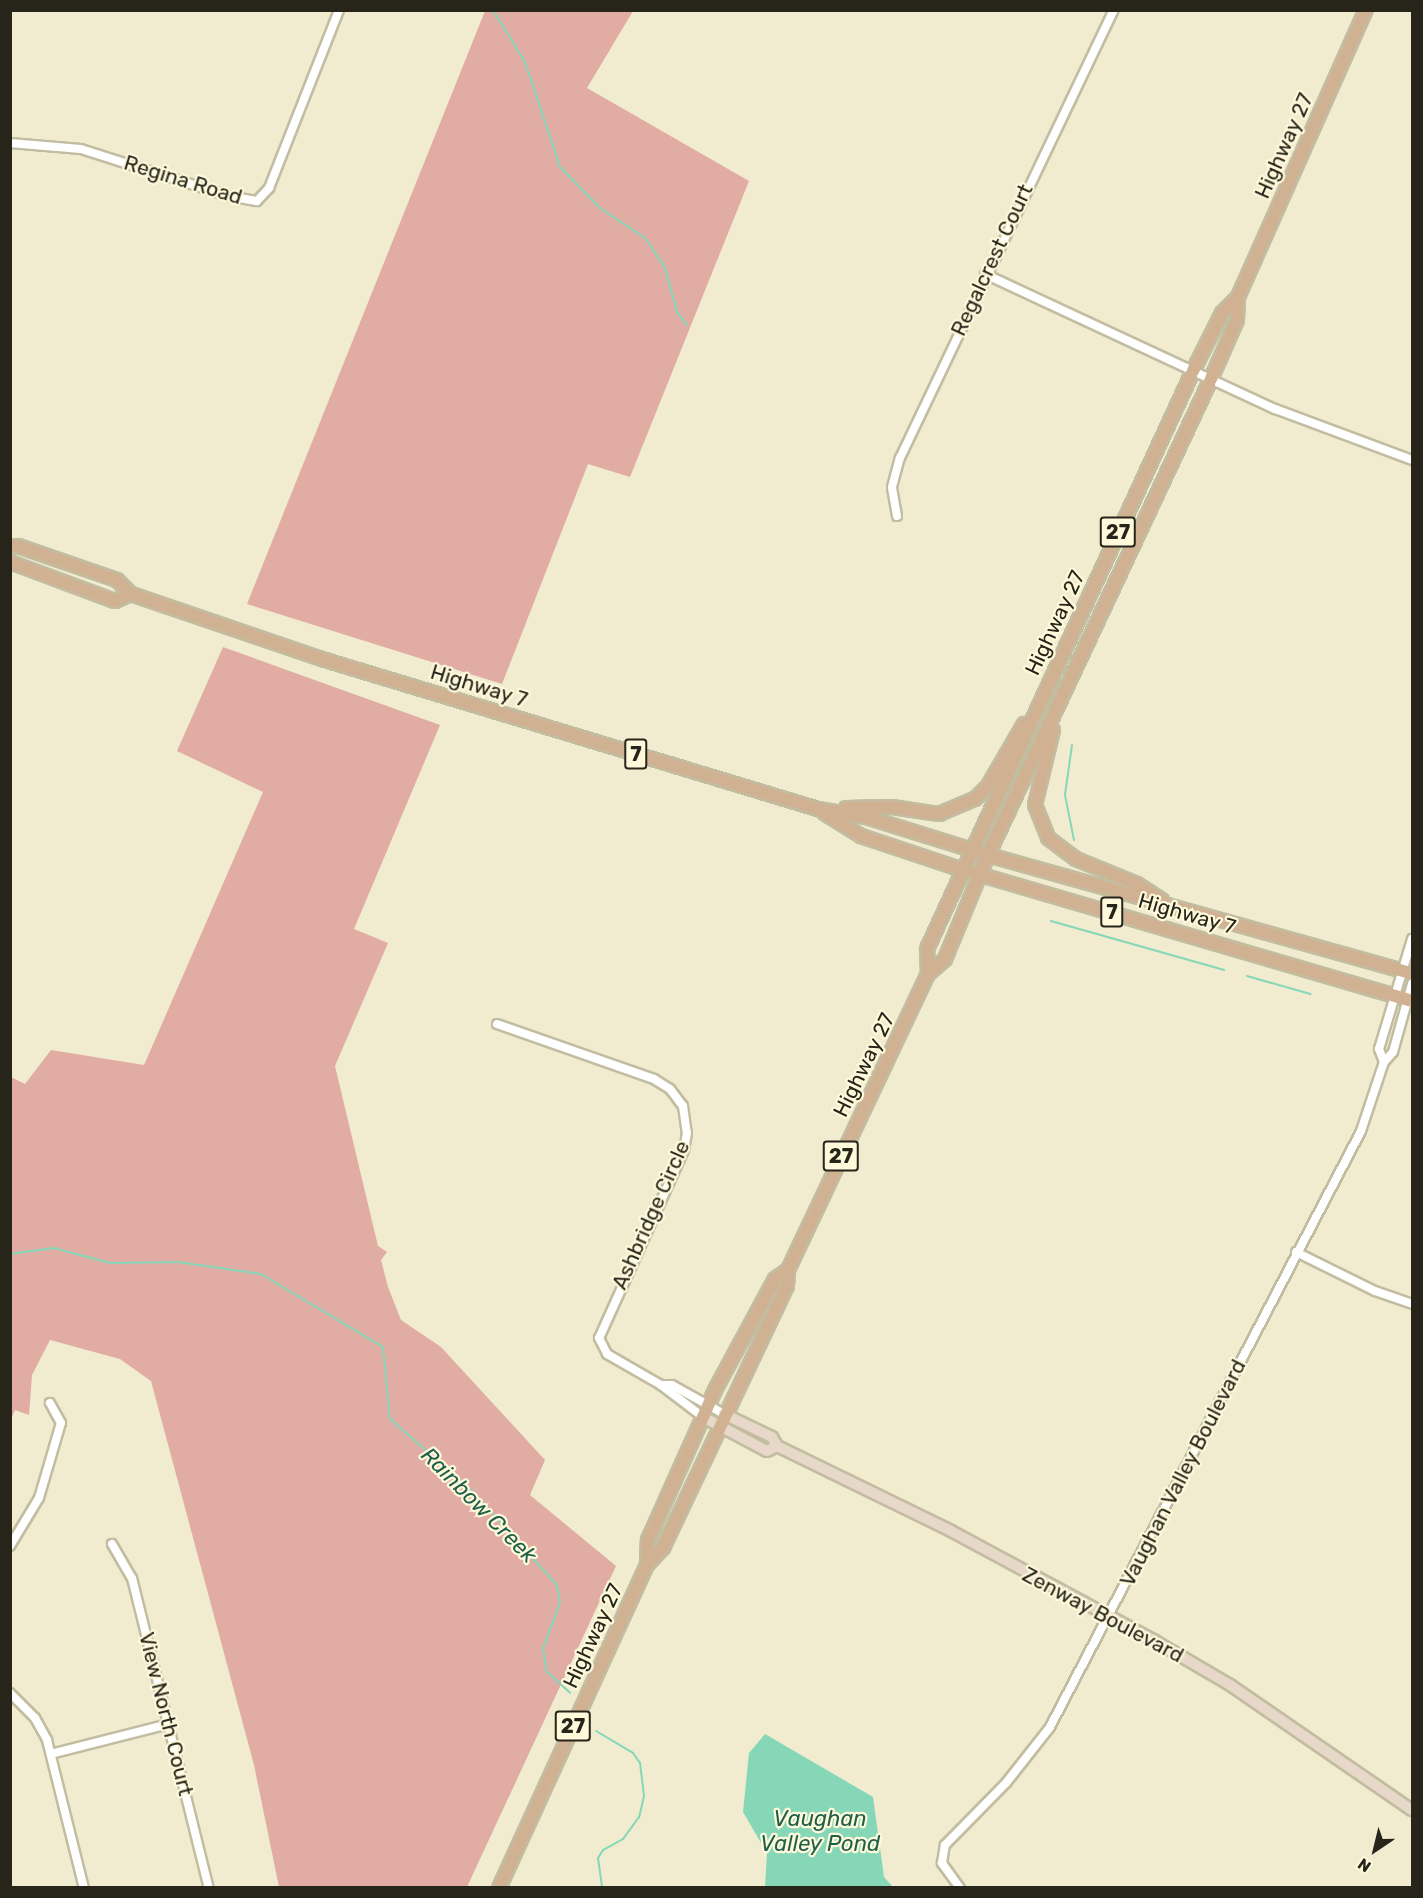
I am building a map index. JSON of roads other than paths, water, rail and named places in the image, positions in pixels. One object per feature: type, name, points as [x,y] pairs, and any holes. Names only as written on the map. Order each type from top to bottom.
[{"type":"main road","name":"Highway 27","points":[[499,1887],[647,1565],[663,1548],[718,1426],[788,1287],[788,1270],[928,974],[945,959],[988,855],[1211,379],[1236,320],[1238,297],[1366,10]]},
{"type":"main road","name":"Highway 27","points":[[928,974],[927,949],[966,869],[1193,371],[1222,313],[1238,297]]},
{"type":"main road","name":"Highway 7","points":[[10,547],[18,546],[117,580],[131,594],[324,660],[818,809],[866,817],[974,851],[1407,972]]},
{"type":"main road","name":"Highway 7","points":[[10,562],[115,601],[131,594]]},
{"type":"main road","points":[[818,809],[892,807],[939,814],[975,799],[988,786],[1045,693]]},
{"type":"main road","points":[[1061,699],[1035,805],[1048,838],[1076,859],[1137,884],[1173,907]]},
{"type":"main road","name":"Highway 7","points":[[818,809],[861,836],[980,874],[1410,1001]]},
{"type":"main road","name":"Highway 27","points":[[647,1565],[648,1540],[706,1412],[775,1279],[788,1270]]},
{"type":"street","name":"Regina Road","points":[[10,143],[81,149],[228,196],[257,201],[269,188],[339,10]]},
{"type":"street","name":"Regalcrest Court","points":[[897,516],[892,487],[900,458],[985,274],[1114,10]]},
{"type":"street","points":[[985,274],[1211,379],[1340,435],[1413,460]]},
{"type":"street","name":"Vaughan Valley Boulevard","points":[[1384,1062],[1379,1049],[1393,996],[1407,972],[1413,939]]},
{"type":"street","name":"Vaughan Valley Boulevard","points":[[960,1887],[942,1863],[945,1845],[1006,1783],[1050,1727],[1361,1131],[1384,1062],[1393,1052],[1410,1001],[1413,984]]},
{"type":"street","name":"Ashbridge Circle","points":[[497,1024],[654,1079],[670,1089],[683,1106],[687,1134],[684,1150],[599,1338],[611,1357],[706,1412],[724,1414]]},
{"type":"street","points":[[1296,1252],[1375,1291],[1413,1304]]},
{"type":"street","name":"Ashbridge Circle","points":[[661,1385],[672,1386],[706,1412]]},
{"type":"street","points":[[10,1546],[36,1505],[61,1423],[50,1403]]},
{"type":"street","name":"Zenway Boulevard","points":[[706,1412],[718,1426],[767,1451],[777,1446]]},
{"type":"street","name":"Zenway Boulevard","points":[[724,1414],[772,1437],[777,1446],[941,1526],[1230,1685],[1413,1810]]},
{"type":"street","name":"View North Court","points":[[112,1544],[132,1578],[209,1887]]},
{"type":"street","points":[[10,1694],[35,1718],[51,1754],[84,1887]]},
{"type":"street","points":[[51,1754],[169,1724]]},
{"type":"water","name":"Vaughan Valley Pond","points":[[765,1734],[873,1797],[884,1877],[893,1887],[765,1887],[767,1853],[743,1812],[749,1753]]},
{"type":"waterway","points":[[493,10],[525,62],[560,167],[600,208],[645,238],[665,268],[677,312],[687,325]]},
{"type":"waterway","points":[[1072,745],[1065,795],[1074,840]]},
{"type":"waterway","points":[[1051,921],[1224,970]]},
{"type":"waterway","points":[[1247,976],[1310,994]]},
{"type":"waterway","name":"Rainbow Creek","points":[[10,1254],[54,1248],[110,1263],[178,1262],[261,1274],[383,1347],[390,1419],[468,1487],[557,1585],[560,1603],[543,1648],[547,1672],[570,1693]]},
{"type":"waterway","name":"Rainbow Creek","points":[[596,1731],[633,1753],[640,1763],[644,1796],[639,1817],[623,1839],[603,1850],[598,1858],[602,1888]]}]
